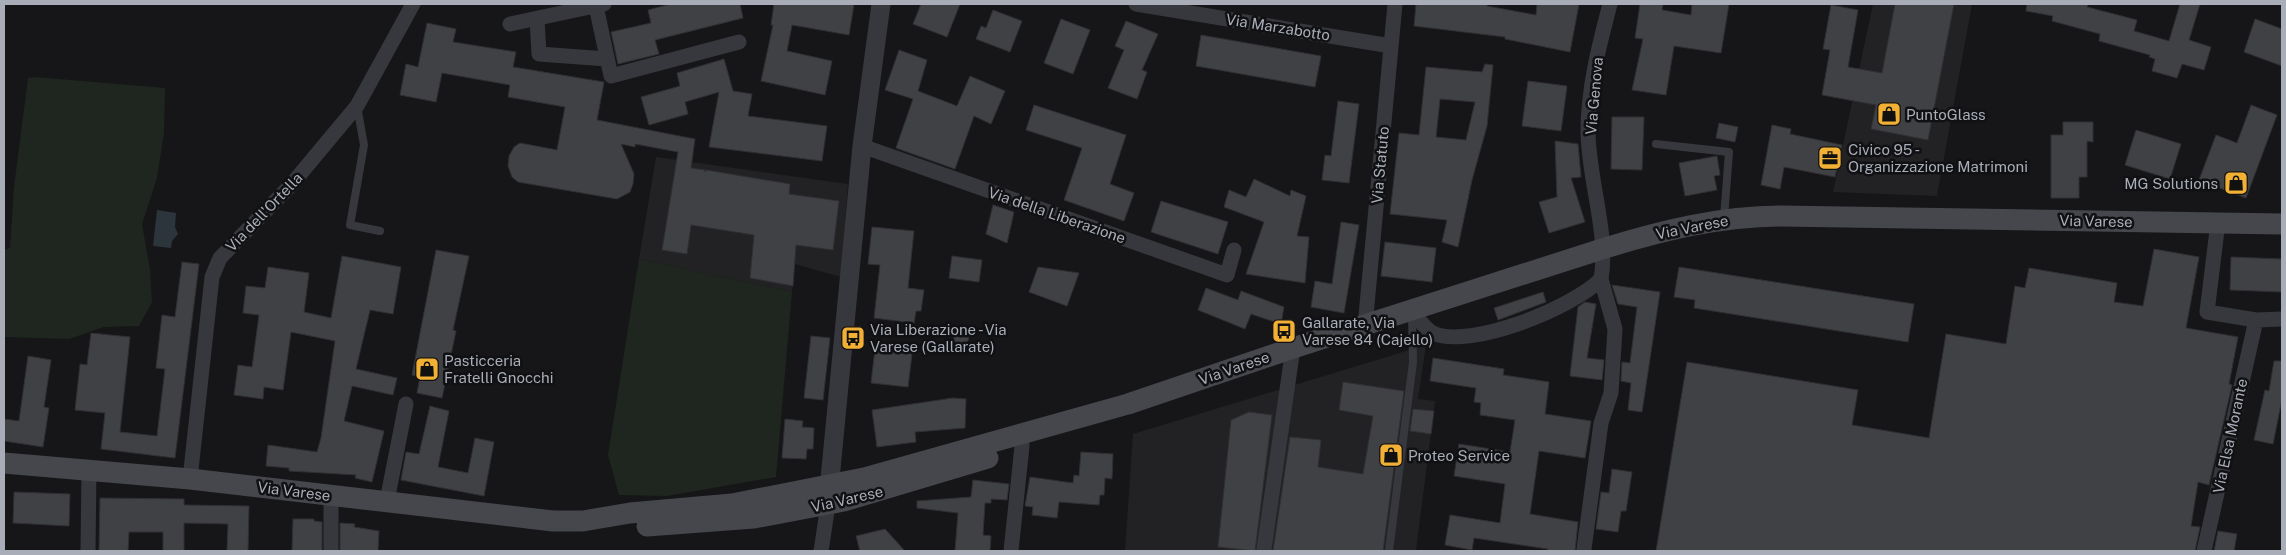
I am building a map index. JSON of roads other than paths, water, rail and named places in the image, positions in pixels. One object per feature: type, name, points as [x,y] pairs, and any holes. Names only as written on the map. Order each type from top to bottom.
[{"type":"main road","name":"Via Varese","points":[[4,463],[190,479],[387,501],[523,519],[583,521],[630,513],[829,495],[895,470],[1022,440],[1293,348],[1602,249],[1663,231],[1724,220],[1782,216],[2282,224]]},
{"type":"street","name":"Via dell'Ortella","points":[[190,479],[212,277],[220,258],[291,185],[358,106],[413,4]]},
{"type":"street","points":[[821,551],[829,495],[862,146],[881,4]]},
{"type":"street","name":"Via Marzabotto","points":[[1136,4],[1392,46]]},
{"type":"street","name":"Via Statuto","points":[[1364,326],[1395,4]]},
{"type":"street","name":"Via Genova","points":[[1584,549],[1601,423],[1611,393],[1615,329],[1601,279],[1602,249],[1588,132],[1594,64],[1610,4]]},
{"type":"street","points":[[510,24],[600,5],[607,60],[611,76],[739,42]]},
{"type":"street","points":[[537,18],[539,54],[607,60]]},
{"type":"street","name":"Via della Liberazione","points":[[862,146],[1228,274],[1234,250]]},
{"type":"street","points":[[2218,222],[2207,312],[2256,320],[2282,319]]},
{"type":"street","points":[[1412,311],[1432,332],[1442,335],[1468,335],[1516,325],[1538,317],[1576,298],[1601,279]]},
{"type":"street","name":"Via Elsa Morante","points":[[2204,551],[2256,320]]},
{"type":"street","points":[[1264,549],[1293,348]]},
{"type":"street","points":[[387,501],[406,404]]},
{"type":"street","points":[[1011,551],[1022,440]]},
{"type":"street","points":[[88,551],[89,470]]},
{"type":"street","points":[[331,495],[331,551]]},
{"type":"lane","points":[[358,106],[364,146],[350,225],[380,231]]},
{"type":"lane","points":[[1656,144],[1729,152],[1724,220]]},
{"type":"lane","points":[[1389,551],[1413,362],[1412,311]]},
{"type":"place","name":"PuntoGlass","points":[[1889,114]]},
{"type":"place","name":"Civico 95 - Organizzazione Matrimoni","points":[[1830,158]]},
{"type":"place","name":"MG Solutions","points":[[2236,183]]},
{"type":"place","name":"Gallarate, Via Varese 84 (Cajello)","points":[[1284,331]]},
{"type":"place","name":"Via Liberazione - Via Varese (Gallarate)","points":[[853,338]]},
{"type":"place","name":"Pasticceria Fratelli Gnocchi","points":[[427,369]]},
{"type":"place","name":"Proteo Service","points":[[1391,455]]}]
